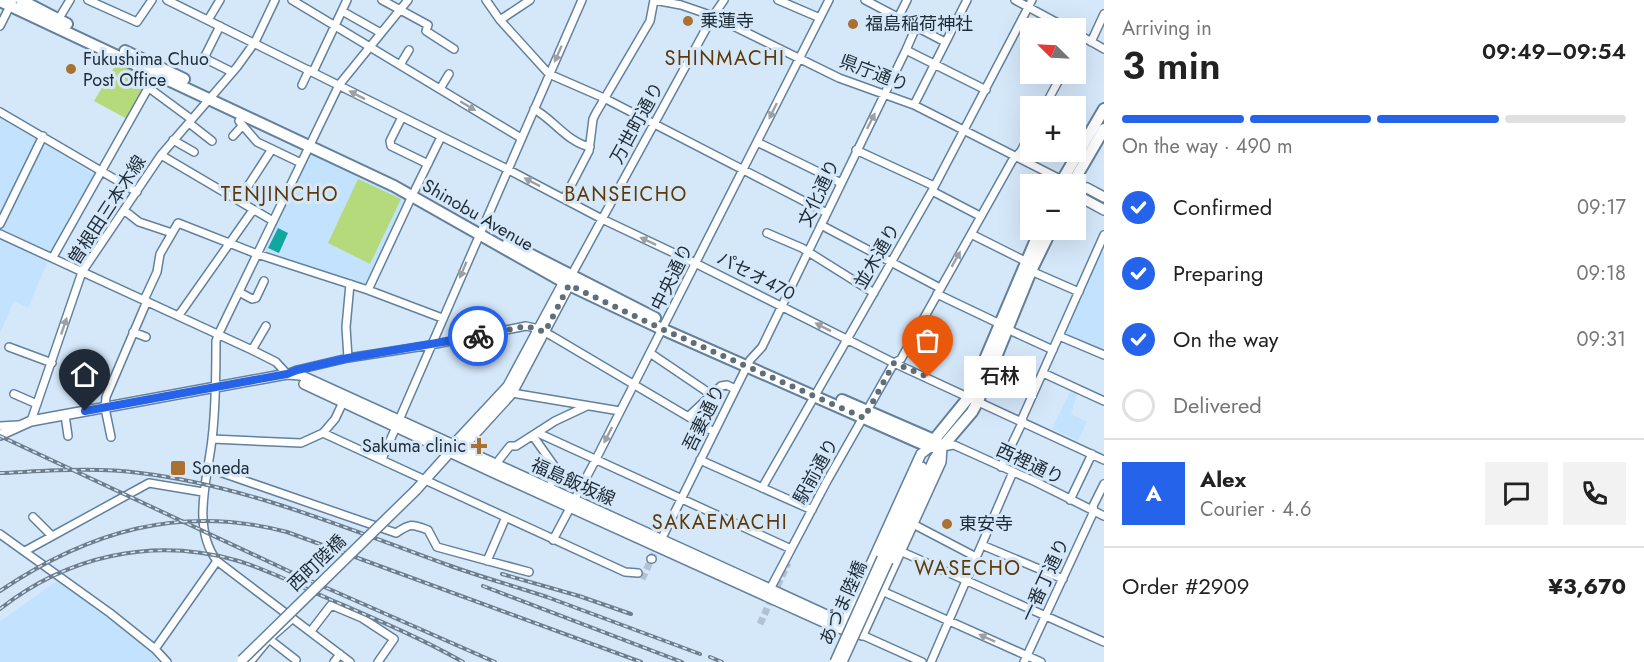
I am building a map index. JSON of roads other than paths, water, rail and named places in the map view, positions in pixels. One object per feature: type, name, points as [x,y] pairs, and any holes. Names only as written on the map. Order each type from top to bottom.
[{"type":"highway","name":"Shinobu Avenue","points":[[21,0],[414,193],[568,281],[664,326],[935,444]]},
{"type":"highway","name":"Shinobu Avenue","points":[[8,2],[156,74],[212,95],[242,120],[311,143]]},
{"type":"highway","points":[[1074,174],[1104,109]]},
{"type":"highway","points":[[1076,174],[1104,129]]},
{"type":"highway","points":[[935,444],[972,412],[974,399],[1037,240]]},
{"type":"highway","points":[[1028,266],[1045,240]]},
{"type":"main road","name":"県庁通り","points":[[1086,188],[1104,197]]},
{"type":"main road","name":"県庁通り","points":[[1086,200],[1104,210]]},
{"type":"main road","points":[[454,449],[512,393],[568,281]]},
{"type":"main road","points":[[454,449],[508,386],[542,331]]},
{"type":"main road","points":[[0,435],[31,421],[287,374],[454,449]]},
{"type":"main road","points":[[862,635],[941,462],[935,444]]},
{"type":"main road","points":[[885,559],[935,444]]},
{"type":"main road","points":[[842,627],[921,454],[935,444]]},
{"type":"main road","name":"福島飯坂線","points":[[454,449],[549,489],[573,504]]},
{"type":"main road","name":"福島飯坂線","points":[[454,449],[862,635]]},
{"type":"main road","name":"西町陸橋","points":[[244,661],[416,490],[454,449]]},
{"type":"main road","name":"あづま陸橋","points":[[835,662],[885,559]]},
{"type":"main road","name":"あづま陸橋","points":[[842,662],[885,559]]},
{"type":"street","points":[[58,20],[70,0]]},
{"type":"street","points":[[88,0],[137,22],[152,0]]},
{"type":"street","points":[[208,20],[220,0]]},
{"type":"street","name":"曽根田三本木線","points":[[31,421],[82,272],[125,211],[160,155],[255,42],[275,0]]},
{"type":"street","points":[[292,0],[521,138]]},
{"type":"street","points":[[302,85],[347,0]]},
{"type":"street","points":[[382,0],[428,25],[426,31],[454,49]]},
{"type":"street","points":[[350,662],[212,555],[202,502],[212,439],[216,341],[339,85],[408,0]]},
{"type":"street","points":[[486,0],[500,20],[549,74],[604,98],[827,213]]},
{"type":"street","points":[[500,20],[530,0]]},
{"type":"street","points":[[382,459],[582,0]]},
{"type":"street","points":[[564,199],[590,147],[593,119],[650,21],[654,0]]},
{"type":"street","name":"県庁通り","points":[[654,0],[662,0],[713,16],[839,78],[914,105],[1048,174]]},
{"type":"street","name":"万世町通り","points":[[568,281],[713,16],[724,0]]},
{"type":"street","points":[[778,0],[820,18]]},
{"type":"street","name":"中央通り","points":[[553,540],[596,460],[829,0]]},
{"type":"street","points":[[866,0],[917,25],[945,42]]},
{"type":"street","points":[[899,16],[907,0]]},
{"type":"street","points":[[914,105],[968,0]]},
{"type":"street","points":[[1015,0],[1030,3],[1052,18]]},
{"type":"street","name":"パセオ470","points":[[172,1],[602,219],[695,262],[894,363],[1104,460]]},
{"type":"street","points":[[1,22],[8,2]]},
{"type":"street","name":"並木通り","points":[[762,488],[933,189],[1030,3]]},
{"type":"street","points":[[342,11],[381,33]]},
{"type":"street","points":[[1091,42],[1104,14]]},
{"type":"street","name":"文化通り","points":[[782,306],[917,25]]},
{"type":"street","points":[[220,26],[204,58],[232,72]]},
{"type":"street","points":[[1086,39],[1104,49]]},
{"type":"street","points":[[400,65],[409,50]]},
{"type":"street","points":[[906,50],[986,90]]},
{"type":"street","points":[[53,257],[156,74]]},
{"type":"street","points":[[440,89],[449,74]]},
{"type":"street","points":[[149,88],[170,101],[212,141]]},
{"type":"street","points":[[534,110],[547,116],[575,142],[590,147]]},
{"type":"street","points":[[0,112],[136,192]]},
{"type":"street","points":[[402,117],[390,141],[391,146],[428,164]]},
{"type":"street","points":[[233,136],[242,120],[257,142],[300,163]]},
{"type":"street","points":[[0,225],[42,136]]},
{"type":"street","points":[[368,290],[441,136]]},
{"type":"street","points":[[173,140],[194,152]]},
{"type":"street","points":[[758,142],[841,183]]},
{"type":"street","points":[[239,200],[272,149]]},
{"type":"street","points":[[856,150],[980,216]]},
{"type":"street","name":"駅前通り","points":[[768,592],[894,363],[901,359],[980,216],[1020,153]]},
{"type":"street","points":[[160,155],[273,221]]},
{"type":"street","points":[[179,315],[254,210]]},
{"type":"street","points":[[125,211],[139,222],[172,233]]},
{"type":"street","points":[[111,437],[105,408],[106,397],[157,272],[160,254],[178,223],[257,254],[368,290],[442,318]]},
{"type":"street","points":[[821,225],[1003,327],[1053,350]]},
{"type":"street","points":[[768,233],[808,252],[873,293]]},
{"type":"street","points":[[0,234],[252,350],[276,362],[287,374],[348,358],[431,345],[526,326],[542,331],[714,432]]},
{"type":"street","points":[[971,234],[1079,292]]},
{"type":"street","points":[[1001,467],[1104,235]]},
{"type":"street","points":[[238,292],[252,299],[256,298],[264,280]]},
{"type":"street","points":[[348,358],[346,327],[350,284]]},
{"type":"street","name":"吾妻通り","points":[[660,543],[748,363],[762,348],[782,306]]},
{"type":"street","points":[[252,350],[266,326]]},
{"type":"street","points":[[133,332],[146,337]]},
{"type":"street","points":[[1059,336],[1104,355]]},
{"type":"street","points":[[9,347],[52,363]]},
{"type":"street","points":[[650,353],[712,395]]},
{"type":"street","points":[[1043,373],[1104,401]]},
{"type":"street","points":[[689,417],[721,386],[726,385],[735,389]]},
{"type":"street","points":[[512,393],[620,411]]},
{"type":"street","points":[[14,394],[18,398],[37,404]]},
{"type":"street","points":[[212,439],[301,443],[323,433],[335,419],[345,399]]},
{"type":"street","points":[[495,465],[510,446],[516,446],[555,421],[587,406]]},
{"type":"street","points":[[65,415],[68,436]]},
{"type":"street","points":[[0,426],[21,424]]},
{"type":"street","points":[[323,433],[553,540],[625,572],[638,573]]},
{"type":"street","points":[[535,434],[791,549]]},
{"type":"street","points":[[535,434],[557,470],[549,489]]},
{"type":"street","name":"西裡通り","points":[[935,444],[954,445],[1104,516]]},
{"type":"street","points":[[1070,500],[1092,454]]},
{"type":"street","points":[[700,460],[812,510]]},
{"type":"street","points":[[208,468],[396,533],[414,524],[428,530],[438,547],[529,572]]},
{"type":"street","points":[[931,662],[1013,472]]},
{"type":"street","points":[[25,551],[150,483],[203,492]]},
{"type":"street","name":"一番丁通り","points":[[1025,659],[1094,512],[1093,506],[1104,484]]},
{"type":"street","points":[[33,517],[52,536]]},
{"type":"street","points":[[487,561],[506,517]]},
{"type":"street","points":[[913,524],[976,557]]},
{"type":"street","points":[[0,534],[45,565],[155,649],[167,662]]},
{"type":"street","points":[[982,545],[1063,579]]},
{"type":"street","points":[[900,551],[1104,642]]},
{"type":"street","points":[[155,649],[217,561]]},
{"type":"street","points":[[882,591],[949,620],[1025,659],[1041,662]]},
{"type":"street","points":[[311,631],[331,605],[362,618],[394,639],[378,662]]},
{"type":"street","points":[[244,661],[293,618]]},
{"type":"street","points":[[862,635],[922,662]]},
{"type":"street","points":[[269,639],[296,660]]},
{"type":"street","points":[[334,662],[340,654]]},
{"type":"tunnel","points":[[642,579],[659,543]]},
{"type":"tunnel","points":[[760,624],[788,563]]},
{"type":"railway","points":[[0,436],[295,574],[495,662]]},
{"type":"railway","points":[[0,473],[70,470],[123,471],[180,479],[258,498],[547,597],[700,654]]},
{"type":"railway","points":[[0,591],[67,553],[137,528],[210,521],[248,524],[287,532],[641,662]]},
{"type":"railway","points":[[0,609],[53,576],[82,564],[142,551],[173,550],[204,553],[235,560],[270,573],[396,628],[463,662]]},
{"type":"railway","points":[[502,574],[631,614]]},
{"type":"railway","points":[[483,586],[682,662]]},
{"type":"railway","points":[[710,657],[722,662]]},
{"type":"place","name":"乗蓮寺","points":[[688,21]]},
{"type":"place","name":"福島稲荷神社","points":[[853,24]]},
{"type":"place","name":"Fukushima Chuo Post Office","points":[[71,69]]},
{"type":"place","name":"石林","points":[[928,377]]},
{"type":"place","name":"Sakuma clinic","points":[[479,446]]},
{"type":"place","name":"Soneda","points":[[178,468]]},
{"type":"place","name":"東安寺","points":[[947,524]]},
{"type":"district","name":"SHINMACHI","points":[[725,58]]},
{"type":"district","name":"TENJINCHO","points":[[280,194]]},
{"type":"district","name":"BANSEICHO","points":[[626,194]]},
{"type":"district","name":"SAKAEMACHI","points":[[720,522]]},
{"type":"district","name":"WASECHO","points":[[968,568]]}]
